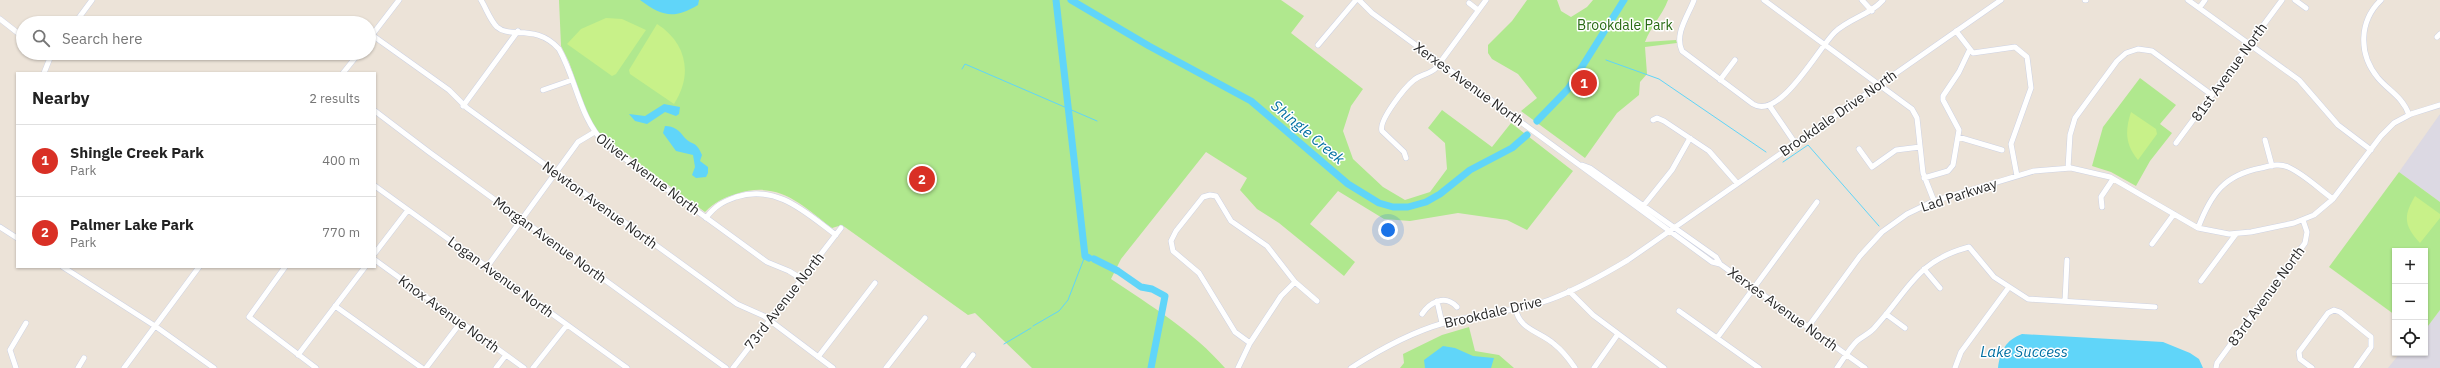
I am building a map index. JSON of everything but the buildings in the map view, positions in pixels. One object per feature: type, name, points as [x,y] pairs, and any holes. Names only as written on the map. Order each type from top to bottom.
[{"type":"street","points":[[80,16],[92,0]]},
{"type":"street","points":[[376,30],[399,0]]},
{"type":"street","name":"Oliver Avenue North","points":[[481,0],[498,27],[506,31],[534,33],[551,40],[562,54],[584,117],[593,133],[605,144],[773,265],[789,270],[802,279]]},
{"type":"street","points":[[1318,45],[1357,0]]},
{"type":"street","name":"Xerxes Avenue North","points":[[1357,0],[1368,10],[1582,165],[1610,190],[1712,262],[1720,264],[1865,368]]},
{"type":"street","points":[[1406,158],[1404,152],[1382,131],[1381,123],[1413,80],[1432,72],[1486,0]]},
{"type":"street","points":[[1694,0],[1680,31],[1680,45],[1685,54],[1757,106],[1769,105],[1792,87],[1824,44],[1840,27],[1872,11],[1883,0]]},
{"type":"street","points":[[1764,0],[1880,84],[1915,113],[1924,178],[1934,201]]},
{"type":"street","points":[[1862,0],[1872,11]]},
{"type":"street","name":"Brookdale Drive North","points":[[1674,228],[2001,0]]},
{"type":"street","points":[[2188,0],[2250,43],[2299,80],[2338,125],[2370,150]]},
{"type":"street","points":[[2200,7],[2205,0]]},
{"type":"street","name":"81st Avenue North","points":[[2176,143],[2282,0]]},
{"type":"street","points":[[2295,0],[2306,8]]},
{"type":"street","points":[[2381,0],[2372,10],[2365,26],[2365,53],[2377,77],[2402,99],[2409,115]]},
{"type":"street","points":[[1469,3],[1478,10]]},
{"type":"street","points":[[0,19],[16,32]]},
{"type":"street","points":[[463,106],[518,31]]},
{"type":"street","points":[[1956,31],[1969,50],[1979,53],[2015,47],[2026,57],[2031,88],[2011,144],[2016,176]]},
{"type":"street","name":"Newton Avenue North","points":[[376,40],[449,90],[463,106],[736,304],[759,313],[833,368]]},
{"type":"street","points":[[2068,168],[2070,135],[2075,118],[2121,56],[2138,49],[2152,50],[2212,95]]},
{"type":"street","points":[[1924,178],[1951,168],[1959,130],[1943,100],[1943,96],[1959,72],[1969,50]]},
{"type":"street","points":[[44,72],[49,60]]},
{"type":"street","points":[[345,72],[354,60]]},
{"type":"street","points":[[1720,80],[1735,60]]},
{"type":"street","points":[[542,90],[572,80]]},
{"type":"street","points":[[1769,105],[1795,143]]},
{"type":"street","points":[[2303,220],[2323,208],[2333,199],[2370,150],[2391,126],[2409,115],[2440,105]]},
{"type":"street","name":"Morgan Avenue North","points":[[376,112],[726,368]]},
{"type":"street","points":[[1653,120],[1656,118],[1664,121],[1690,138],[1718,159],[1737,183]]},
{"type":"street","points":[[487,267],[578,142],[593,133]]},
{"type":"street","points":[[1644,205],[1672,170],[1690,138]]},
{"type":"street","points":[[1958,138],[2002,150]]},
{"type":"street","points":[[2265,140],[2272,166]]},
{"type":"street","points":[[1859,148],[1872,167],[1896,150],[1920,147]]},
{"type":"street","name":"Xerxes Avenue North","points":[[1582,165],[1590,168],[1644,205],[1716,257],[1720,264]]},
{"type":"street","points":[[2198,228],[2206,209],[2229,179],[2243,171],[2272,166],[2288,167],[2333,199]]},
{"type":"street","name":"Lad Parkway","points":[[1808,327],[1860,256],[1882,232],[1907,214],[1934,201],[2016,176],[2046,169],[2068,168],[2095,172],[2113,179],[2198,228],[2218,233],[2236,234],[2303,220]]},
{"type":"street","points":[[2102,207],[2101,197],[2113,179]]},
{"type":"street","name":"Logan Avenue North","points":[[376,187],[627,368]]},
{"type":"street","points":[[706,218],[720,203],[743,195],[764,193],[784,198],[836,234]]},
{"type":"street","points":[[1250,343],[1235,332],[1199,273],[1173,251],[1171,241],[1203,196],[1216,196],[1231,221],[1272,251],[1296,282],[1317,301]]},
{"type":"street","points":[[1717,338],[1817,202]]},
{"type":"street","points":[[376,252],[408,210]]},
{"type":"street","points":[[2152,244],[2174,214]]},
{"type":"street","name":"83rd Avenue North","points":[[2217,365],[2305,243],[2307,232],[2303,220]]},
{"type":"street","points":[[0,227],[16,237]]},
{"type":"street","name":"73rd Avenue North","points":[[733,368],[841,228]]},
{"type":"street","name":"Brookdale Drive","points":[[1351,368],[1386,348],[1442,323],[1516,309],[1549,300],[1628,260],[1674,228]]},
{"type":"street","points":[[2202,281],[2236,234]]},
{"type":"street","points":[[1837,368],[1857,342],[1871,332],[1913,278],[1924,268],[1944,255],[1968,247],[1986,269],[2009,287],[2028,299],[2155,307]]},
{"type":"street","points":[[2065,302],[2067,260]]},
{"type":"street","name":"Knox Avenue North","points":[[376,261],[524,368]]},
{"type":"street","points":[[65,268],[155,326],[214,368]]},
{"type":"street","points":[[124,368],[197,268]]},
{"type":"street","points":[[284,268],[249,317],[316,368]]},
{"type":"street","points":[[298,355],[364,268]]},
{"type":"street","points":[[1924,268],[1940,288]]},
{"type":"street","points":[[1238,368],[1250,343],[1280,296],[1296,282]]},
{"type":"street","points":[[818,357],[875,284]]},
{"type":"street","points":[[1955,368],[1961,352],[2009,287]]},
{"type":"street","points":[[1569,291],[1593,315],[1664,368]]},
{"type":"street","points":[[1422,314],[1431,304],[1437,301],[1448,301],[1457,307]]},
{"type":"street","points":[[1437,301],[1442,323]]},
{"type":"street","points":[[335,306],[422,368]]},
{"type":"street","points":[[1516,309],[1517,315],[1523,324],[1553,343],[1575,368]]},
{"type":"street","points":[[2312,368],[2300,359],[2299,352],[2330,311],[2337,310],[2369,334],[2372,340],[2370,350],[2356,368]]},
{"type":"street","points":[[1679,311],[1759,368]]},
{"type":"street","points":[[1886,314],[1905,328]]},
{"type":"street","points":[[886,368],[925,318]]},
{"type":"street","points":[[426,368],[461,322]]},
{"type":"street","points":[[16,368],[10,350],[26,323]]},
{"type":"street","points":[[533,368],[567,325]]},
{"type":"street","points":[[1594,368],[1618,334]]},
{"type":"street","points":[[496,368],[506,355]]},
{"type":"street","points":[[963,368],[973,355]]},
{"type":"street","points":[[78,368],[84,358]]},
{"type":"shaded area","points":[[2440,114],[2440,202],[2399,172]]},
{"type":"shaded area","points":[[2440,310],[2440,368],[2388,368],[2398,356],[2428,356],[2428,326]]},
{"type":"green space","points":[[559,0],[1281,0],[1304,16],[1291,33],[1363,89],[1351,106],[1343,131],[1353,159],[1383,187],[1405,200],[1430,192],[1447,169],[1445,143],[1428,128],[1442,110],[1492,147],[1511,123],[1573,171],[1527,230],[1507,220],[1458,213],[1410,221],[1384,219],[1338,191],[1310,224],[1355,262],[1344,276],[1279,223],[1257,209],[1240,190],[1247,178],[1206,152],[1121,259],[1111,279],[1156,309],[1185,331],[1199,342],[1225,368],[1032,368],[975,313],[968,315],[842,225],[832,228],[799,203],[777,192],[764,190],[751,190],[731,196],[716,203],[705,212],[597,132],[589,119],[569,62],[561,46]]},
{"type":"green space","name":"Brookdale Park","points":[[1527,0],[1557,0],[1561,11],[1571,17],[1587,7],[1593,0],[1668,0],[1645,42],[1676,40],[1677,43],[1645,47],[1647,74],[1640,82],[1639,95],[1617,113],[1585,158],[1521,111],[1537,98],[1518,74],[1492,59],[1488,53],[1488,45],[1512,21]]},
{"type":"green space","points":[[606,18],[622,19],[646,30],[616,74],[612,76],[567,44],[581,29]]},
{"type":"green space","points":[[657,24],[675,40],[681,50],[684,60],[684,82],[674,104],[630,74],[629,70]]},
{"type":"green space","points":[[2140,78],[2176,105],[2160,124],[2172,133],[2150,161],[2136,186],[2111,172],[2092,166],[2103,127]]},
{"type":"green space","points":[[2131,112],[2156,129],[2157,134],[2138,160],[2128,143],[2127,137]]},
{"type":"green space","points":[[2399,172],[2440,202],[2440,310],[2428,326],[2428,248],[2392,248],[2392,313],[2329,267]]},
{"type":"green space","points":[[2415,196],[2440,214],[2440,218],[2420,243],[2408,226],[2407,221],[2408,210]]},
{"type":"green space","points":[[1469,327],[1475,351],[1499,355],[1514,368],[1400,368],[1404,363],[1403,354],[1442,335]]},
{"type":"water","points":[[640,0],[699,0],[698,5],[690,10],[682,13],[669,14],[655,10]]},
{"type":"water","points":[[664,104],[680,107],[679,114],[676,116],[665,112],[647,124],[635,121],[629,114],[645,116]]},
{"type":"water","points":[[665,126],[676,129],[687,140],[698,147],[702,155],[700,161],[708,167],[706,177],[696,178],[692,175],[695,167],[693,155],[676,151],[663,133]]},
{"type":"water","name":"Lake Success","points":[[2022,334],[2163,342],[2190,353],[2199,359],[2203,368],[1998,368],[2002,351],[2012,339]]},
{"type":"water","points":[[1443,346],[1455,348],[1473,356],[1494,358],[1491,368],[1425,368],[1424,360]]},
{"type":"waterway","points":[[1056,0],[1085,256],[1089,258]]},
{"type":"waterway","name":"Shingle Creek","points":[[1071,0],[1149,46],[1251,101],[1348,184],[1379,203],[1393,207],[1408,207],[1426,202],[1440,194],[1470,170],[1512,148],[1527,135]]},
{"type":"waterway","name":"Shingle Creek","points":[[1537,121],[1568,89],[1624,0]]},
{"type":"waterway","points":[[1606,60],[1659,79],[1766,152]]},
{"type":"waterway","points":[[962,69],[965,64],[1097,121]]},
{"type":"waterway","points":[[1783,162],[1808,145],[1879,226]]},
{"type":"waterway","points":[[1033,326],[1059,311],[1068,300],[1085,256]]},
{"type":"waterway","points":[[1094,259],[1118,271],[1141,287],[1152,289],[1165,296],[1151,368]]},
{"type":"waterway","points":[[1004,344],[1031,328]]},
{"type":"place","name":"Shingle Creek Park","points":[[1584,83]]},
{"type":"place","name":"Palmer Lake Park","points":[[922,179]]}]
